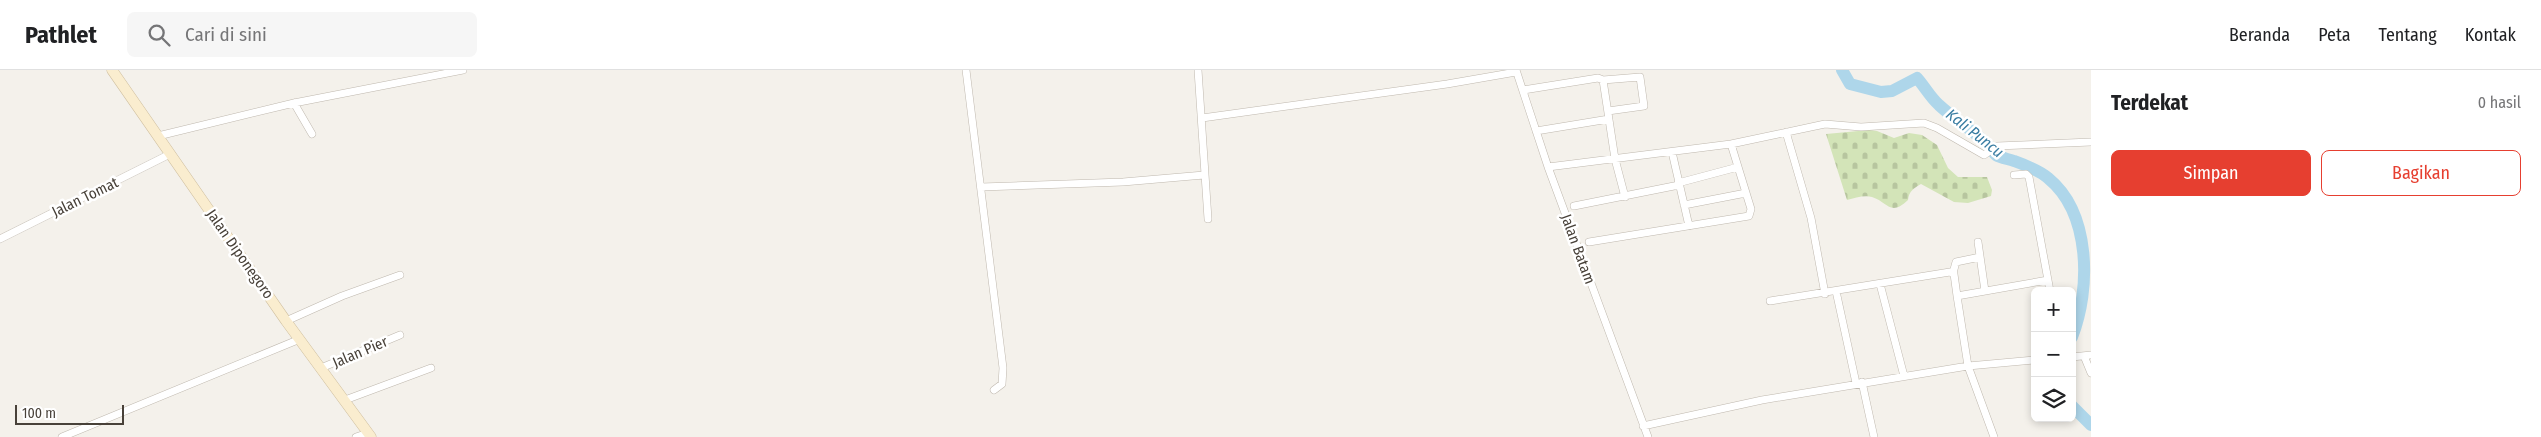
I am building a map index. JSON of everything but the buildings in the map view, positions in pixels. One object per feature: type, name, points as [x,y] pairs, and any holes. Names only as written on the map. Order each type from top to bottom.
[{"type":"main road","name":"Jalan Diponegoro","points":[[112,70],[286,321],[370,435]]},
{"type":"street","points":[[158,136],[294,103],[463,70]]},
{"type":"street","points":[[966,70],[1003,368],[1002,384],[994,390]]},
{"type":"street","points":[[1198,70],[1208,219]]},
{"type":"street","points":[[1202,118],[1447,84],[1516,71]]},
{"type":"street","name":"Jalan Batam","points":[[1516,71],[1548,167],[1648,437]]},
{"type":"street","points":[[1523,90],[1598,78],[1603,80],[1639,76],[1645,100],[1643,106],[1608,111]]},
{"type":"street","points":[[1603,80],[1615,159],[1625,197]]},
{"type":"street","points":[[294,103],[312,134]]},
{"type":"street","points":[[1536,131],[1609,119]]},
{"type":"street","points":[[1548,167],[1731,144],[1825,124],[1861,127],[1924,123],[1985,154],[1996,146],[2091,142]]},
{"type":"street","points":[[1786,132],[1812,218],[1825,294]]},
{"type":"street","points":[[1589,242],[1750,216],[1751,209],[1731,144]]},
{"type":"street","points":[[1672,152],[1689,226]]},
{"type":"street","name":"Jalan Tomat","points":[[0,239],[170,154]]},
{"type":"street","points":[[1574,206],[1625,197],[1738,167]]},
{"type":"street","points":[[981,187],[1122,182],[1204,175]]},
{"type":"street","points":[[2014,175],[2028,175],[2049,287]]},
{"type":"street","points":[[1684,206],[1746,193]]},
{"type":"street","points":[[1978,242],[1985,291]]},
{"type":"street","points":[[1980,256],[1956,262],[1953,273],[1968,366],[1994,437]]},
{"type":"street","points":[[1770,301],[1953,273]]},
{"type":"street","points":[[286,321],[342,296],[400,275]]},
{"type":"street","points":[[1957,296],[2048,280]]},
{"type":"street","points":[[1880,284],[1904,376]]},
{"type":"street","points":[[1836,292],[1874,437]]},
{"type":"street","name":"Jalan Pier","points":[[320,368],[400,335]]},
{"type":"street","points":[[62,437],[300,339]]},
{"type":"street","points":[[2088,356],[2091,373]]},
{"type":"street","points":[[1644,426],[1720,408],[1859,383],[1968,366],[2031,360]]},
{"type":"street","points":[[345,400],[431,368]]},
{"type":"street","points":[[356,437],[370,435]]},
{"type":"green space","points":[[1869,130],[1894,138],[1909,133],[1922,135],[1937,145],[1948,168],[1958,177],[1987,177],[1992,190],[1991,196],[1968,203],[1954,202],[1921,184],[1912,190],[1908,200],[1902,205],[1893,208],[1869,196],[1847,200],[1826,134]]},
{"type":"waterway","name":"Kali Puncu","points":[[1842,70],[1850,84],[1881,92],[1892,91],[1917,78],[1936,102],[1987,144],[1996,155],[2032,168],[2048,178],[2062,193],[2073,211],[2080,231],[2083,253],[2082,297],[2074,332]]},
{"type":"waterway","name":"Kali Puncu","points":[[2076,410],[2091,425]]}]
